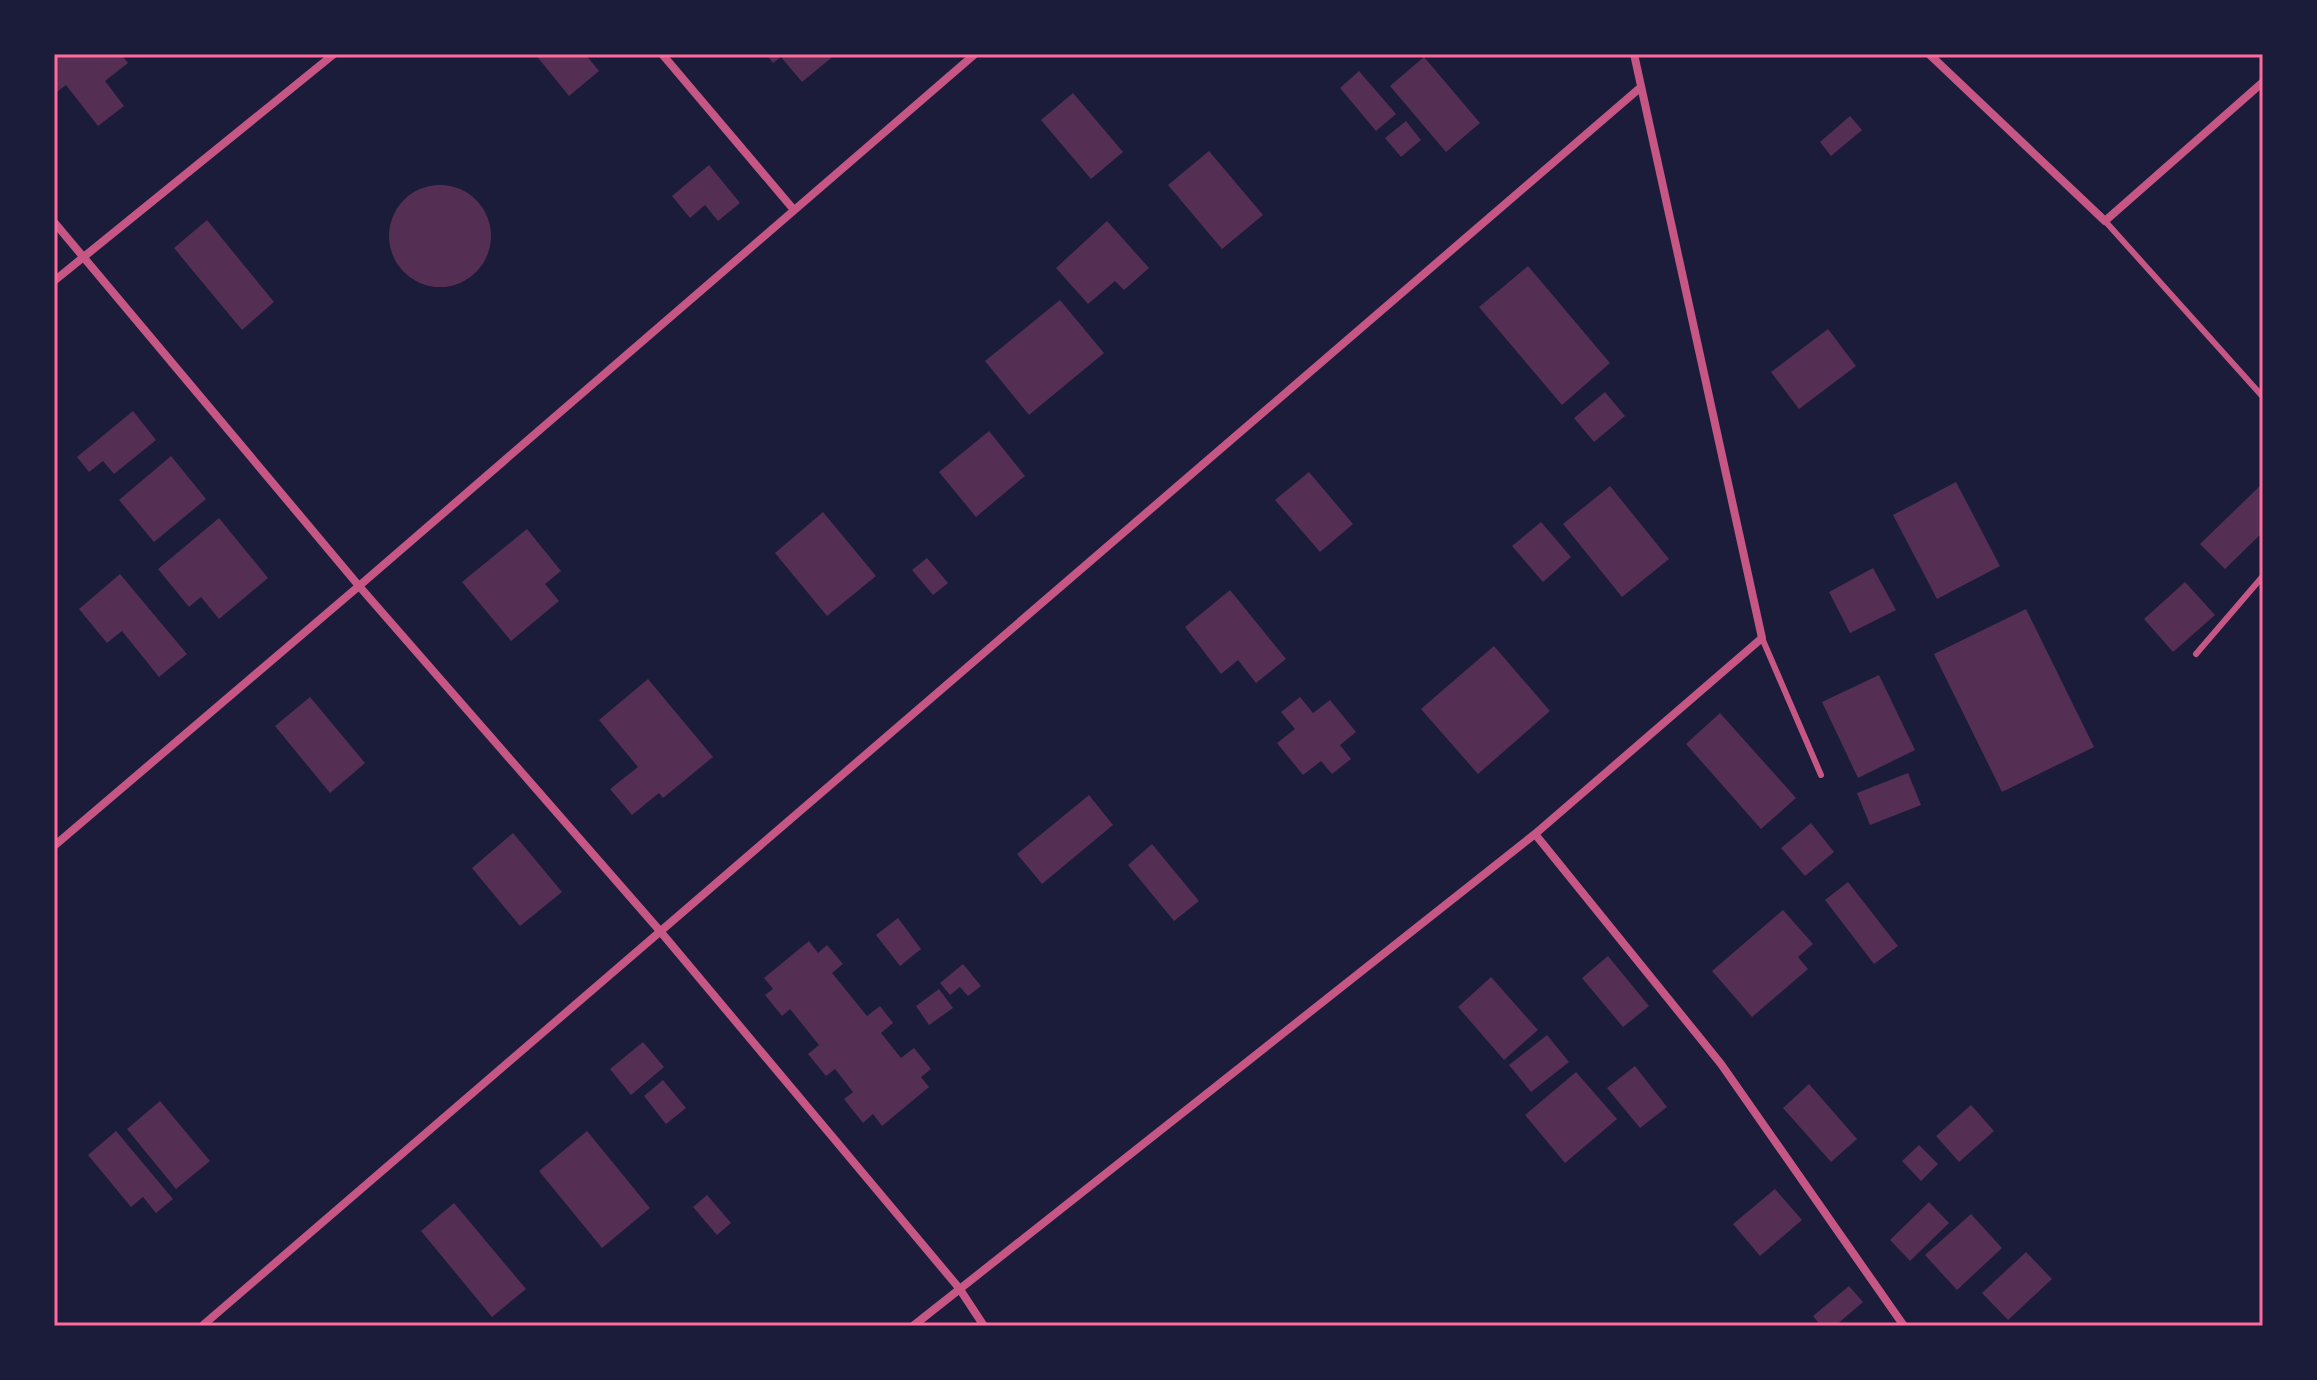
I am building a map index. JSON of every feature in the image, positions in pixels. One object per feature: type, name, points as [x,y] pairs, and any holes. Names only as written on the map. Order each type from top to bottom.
[{"type":"street","points":[[54,281],[334,54]]},
{"type":"street","points":[[662,54],[794,210]]},
{"type":"street","points":[[54,846],[975,54]]},
{"type":"street","points":[[913,1326],[1535,834],[1762,638],[1634,54]]},
{"type":"street","points":[[1929,54],[2105,221],[2263,82]]},
{"type":"street","points":[[202,1326],[1641,87]]},
{"type":"street","points":[[54,222],[359,586],[660,931],[959,1288],[984,1326]]},
{"type":"street","points":[[1535,834],[1721,1064],[1904,1326]]},
{"type":"lane","points":[[2105,221],[2263,397]]},
{"type":"lane","points":[[2196,654],[2263,576]]},
{"type":"lane","points":[[1762,638],[1821,775]]},
{"type":"building","points":[[54,54],[121,54],[128,63],[105,81],[124,106],[98,126],[66,85],[54,94]]},
{"type":"building","points":[[535,54],[585,54],[599,71],[569,96]]},
{"type":"building","points":[[766,54],[836,54],[802,82],[781,57],[773,63]]},
{"type":"building","points":[[1424,57],[1480,123],[1446,152],[1390,86]]},
{"type":"building","points":[[1359,71],[1396,114],[1376,131],[1340,88]]},
{"type":"building","points":[[1073,93],[1123,152],[1091,179],[1041,120]]},
{"type":"building","points":[[1850,116],[1862,130],[1831,156],[1820,142]]},
{"type":"building","points":[[1406,121],[1421,140],[1401,157],[1385,138]]},
{"type":"building","points":[[1209,151],[1263,215],[1222,249],[1168,185]]},
{"type":"building","points":[[709,165],[740,203],[718,221],[705,205],[690,218],[672,196]]},
{"type":"building","points":[[440,185],[460,188],[483,207],[488,216],[491,236],[488,256],[469,279],[460,284],[440,287],[420,284],[397,265],[392,256],[389,236],[392,216],[411,193],[420,188]]},
{"type":"building","points":[[207,220],[274,302],[242,330],[174,248]]},
{"type":"building","points":[[1107,221],[1149,268],[1124,290],[1115,281],[1088,304],[1056,268]]},
{"type":"building","points":[[1528,266],[1610,363],[1562,405],[1479,307]]},
{"type":"building","points":[[1060,300],[1104,353],[1029,415],[985,361]]},
{"type":"building","points":[[1828,329],[1856,366],[1799,409],[1771,372]]},
{"type":"building","points":[[1605,392],[1625,416],[1594,442],[1574,418]]},
{"type":"building","points":[[133,411],[156,440],[114,474],[103,461],[89,472],[77,457]]},
{"type":"building","points":[[989,431],[1025,476],[976,517],[939,472]]},
{"type":"building","points":[[171,456],[206,499],[154,542],[119,500]]},
{"type":"building","points":[[1309,472],[1353,524],[1320,552],[1275,500]]},
{"type":"building","points":[[1956,482],[2000,566],[1937,599],[1893,515]]},
{"type":"building","points":[[2263,483],[2263,532],[2225,569],[2200,544]]},
{"type":"building","points":[[1610,486],[1669,559],[1622,597],[1563,524]]},
{"type":"building","points":[[823,512],[876,576],[827,616],[775,553]]},
{"type":"building","points":[[219,518],[268,578],[219,619],[201,597],[189,607],[158,569]]},
{"type":"building","points":[[1541,522],[1571,557],[1543,582],[1512,546]]},
{"type":"building","points":[[527,529],[561,571],[545,584],[559,601],[511,641],[462,582]]},
{"type":"building","points":[[927,558],[948,583],[933,595],[912,570]]},
{"type":"building","points":[[1873,568],[1896,610],[1850,633],[1829,592]]},
{"type":"building","points":[[120,574],[187,654],[159,677],[122,631],[107,643],[79,609]]},
{"type":"building","points":[[2185,582],[2215,615],[2173,652],[2144,619]]},
{"type":"building","points":[[1230,590],[1286,659],[1256,683],[1238,660],[1221,674],[1185,627]]},
{"type":"building","points":[[2026,609],[2094,747],[2002,792],[1934,654]]},
{"type":"building","points":[[1494,646],[1550,711],[1478,774],[1421,709]]},
{"type":"building","points":[[1879,675],[1915,750],[1858,778],[1822,702]]},
{"type":"building","points":[[648,679],[713,757],[663,798],[659,793],[632,815],[610,789],[638,767],[599,720]]},
{"type":"building","points":[[310,697],[365,763],[330,793],[275,726]]},
{"type":"building","points":[[1300,697],[1313,713],[1330,700],[1356,732],[1340,745],[1351,759],[1332,774],[1321,761],[1303,775],[1277,743],[1295,729],[1281,712]]},
{"type":"building","points":[[1720,713],[1796,798],[1761,829],[1686,744]]},
{"type":"building","points":[[1908,773],[1921,805],[1870,825],[1857,793]]},
{"type":"building","points":[[1089,795],[1113,825],[1042,884],[1017,854]]},
{"type":"building","points":[[1811,823],[1834,852],[1805,876],[1781,848]]},
{"type":"building","points":[[513,833],[562,892],[520,926],[472,868]]},
{"type":"building","points":[[1152,844],[1199,901],[1174,921],[1128,865]]},
{"type":"building","points":[[1848,882],[1898,946],[1874,964],[1825,900]]},
{"type":"building","points":[[1783,910],[1813,944],[1798,957],[1808,969],[1752,1017],[1712,971]]},
{"type":"building","points":[[898,918],[921,949],[900,966],[876,935]]},
{"type":"building","points":[[809,941],[818,953],[827,945],[843,964],[832,973],[867,1016],[880,1006],[893,1023],[881,1033],[901,1058],[914,1048],[931,1069],[921,1077],[929,1087],[882,1126],[873,1114],[863,1123],[844,1099],[853,1092],[835,1069],[826,1076],[808,1054],[819,1045],[790,1009],[782,1016],[765,995],[773,989],[764,978]]},
{"type":"building","points":[[1608,956],[1649,1006],[1623,1027],[1582,978]]},
{"type":"building","points":[[963,964],[981,986],[968,996],[960,987],[950,995],[940,983]]},
{"type":"building","points":[[1491,977],[1538,1030],[1504,1060],[1458,1007]]},
{"type":"building","points":[[939,989],[953,1008],[929,1025],[916,1006]]},
{"type":"building","points":[[1547,1035],[1569,1062],[1531,1092],[1509,1065]]},
{"type":"building","points":[[643,1042],[664,1067],[631,1095],[610,1069]]},
{"type":"building","points":[[1635,1066],[1667,1107],[1640,1128],[1607,1088]]},
{"type":"building","points":[[1576,1072],[1617,1119],[1565,1163],[1525,1115]]},
{"type":"building","points":[[663,1080],[686,1108],[666,1124],[644,1096]]},
{"type":"building","points":[[1809,1084],[1857,1139],[1831,1162],[1783,1108]]},
{"type":"building","points":[[160,1101],[210,1161],[176,1189],[127,1129]]},
{"type":"building","points":[[1971,1105],[1994,1131],[1959,1162],[1936,1136]]},
{"type":"building","points":[[116,1131],[173,1199],[156,1213],[143,1197],[131,1207],[88,1155]]},
{"type":"building","points":[[587,1131],[650,1208],[602,1248],[539,1171]]},
{"type":"building","points":[[1919,1145],[1938,1164],[1921,1181],[1902,1161]]},
{"type":"building","points":[[1775,1189],[1802,1220],[1760,1256],[1733,1224]]},
{"type":"building","points":[[707,1195],[731,1223],[717,1235],[693,1207]]},
{"type":"building","points":[[1929,1202],[1949,1223],[1910,1261],[1890,1240]]},
{"type":"building","points":[[454,1203],[526,1289],[492,1317],[421,1231]]},
{"type":"building","points":[[1971,1214],[2002,1248],[1957,1290],[1925,1255]]},
{"type":"building","points":[[2026,1252],[2052,1279],[2008,1320],[1982,1293]]},
{"type":"building","points":[[1849,1286],[1863,1302],[1835,1326],[1821,1326],[1813,1316]]}]
